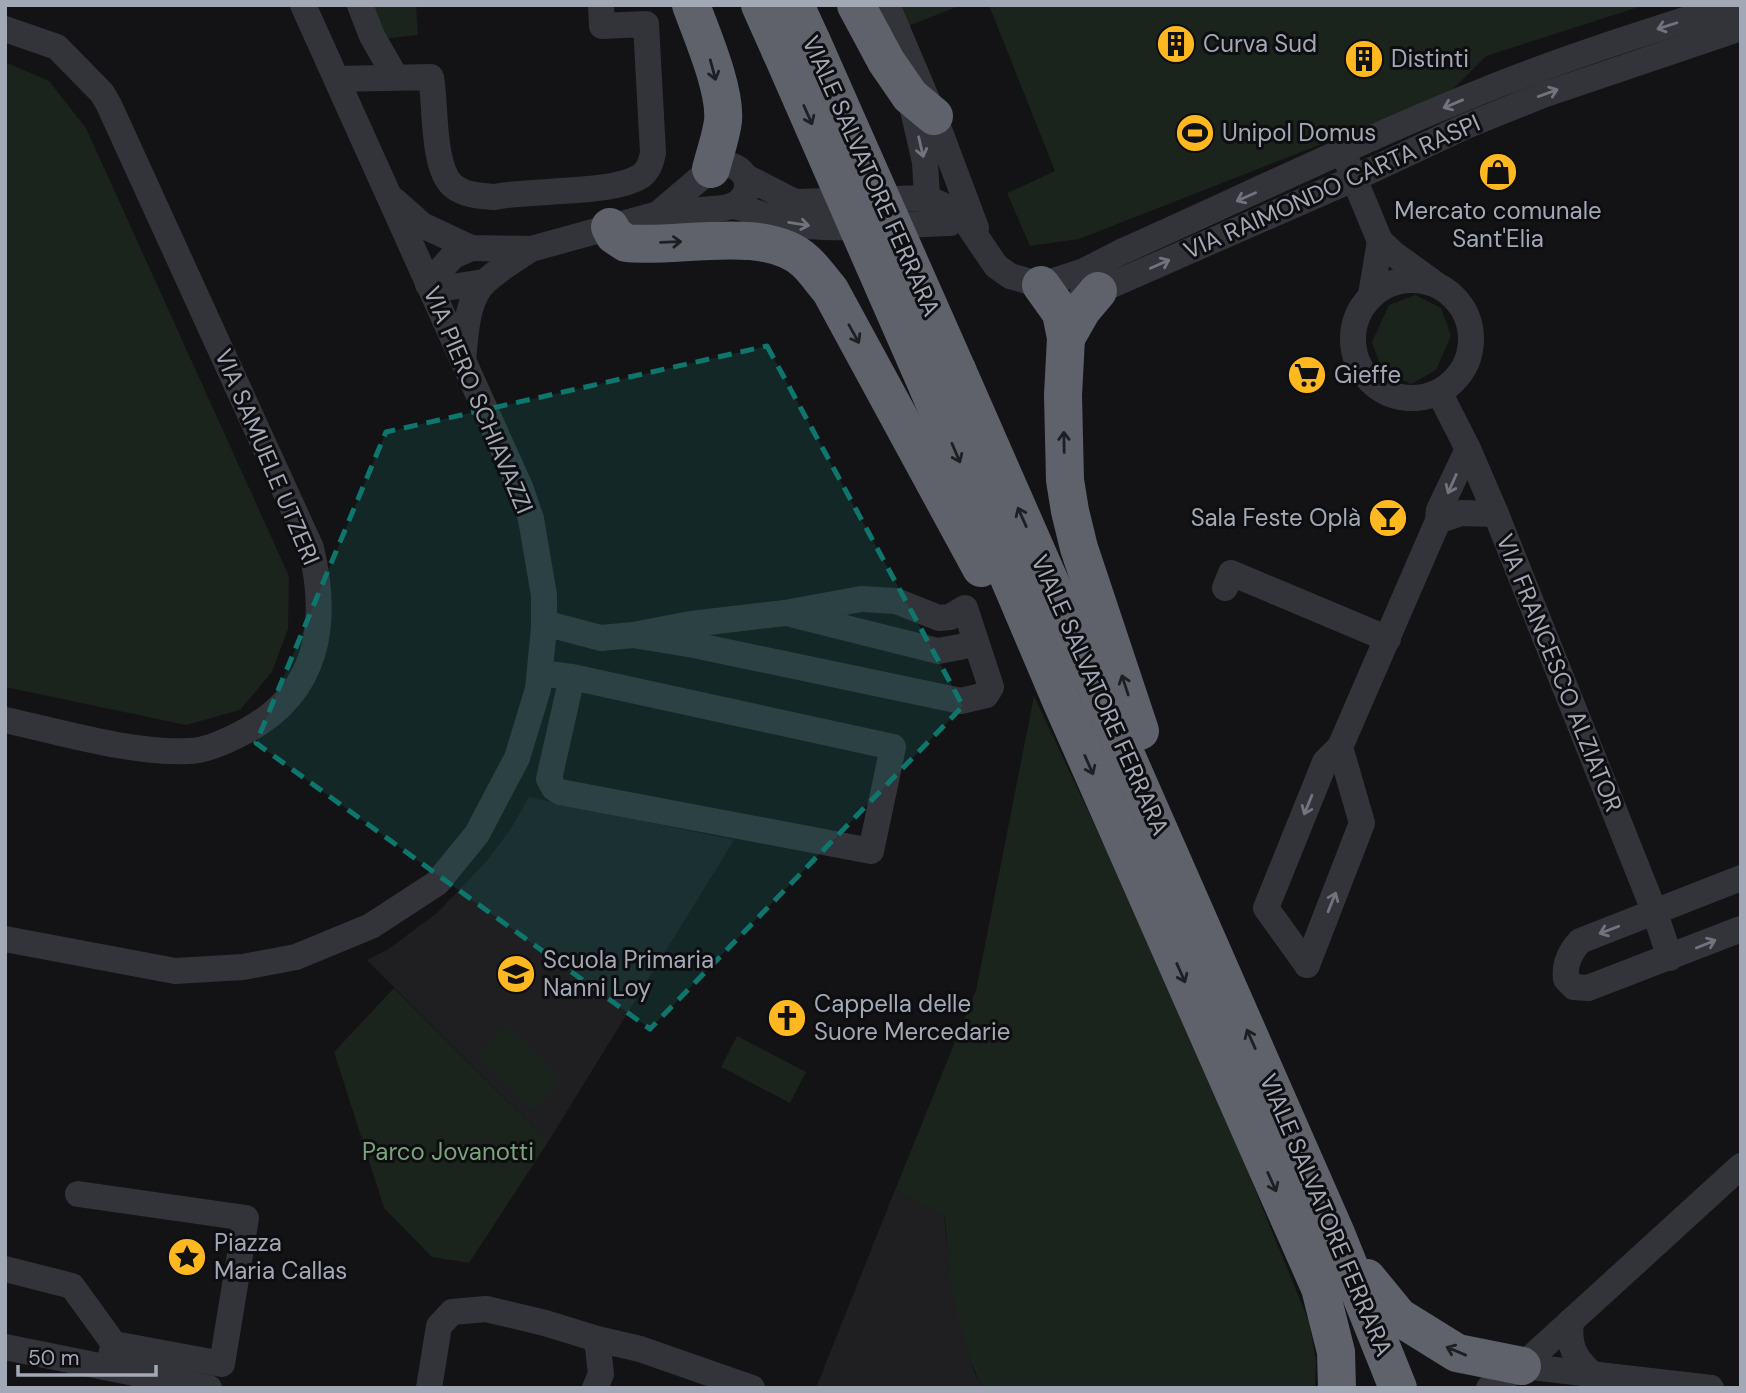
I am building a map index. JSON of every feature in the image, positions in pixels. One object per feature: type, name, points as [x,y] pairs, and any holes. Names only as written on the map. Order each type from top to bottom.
[{"type":"highway","points":[[691,5],[711,61],[723,108],[721,173]]},
{"type":"highway","name":"VIALE SALVATORE FERRARA","points":[[760,5],[796,47],[943,380],[1155,821],[1337,1237],[1398,1388]]},
{"type":"highway","name":"VIALE SALVATORE FERRARA","points":[[795,5],[796,47]]},
{"type":"highway","points":[[856,5],[886,61],[922,106]]},
{"type":"highway","points":[[610,227],[614,235],[626,243],[755,240],[777,246],[804,260],[830,290],[1046,688],[1062,703]]},
{"type":"highway","points":[[1066,338],[1082,310],[1098,291]]},
{"type":"highway","points":[[1046,292],[1061,313],[1066,338],[1063,395],[1065,480],[1069,501],[1079,548],[1160,793],[1155,821]]},
{"type":"highway","name":"VIALE SALVATORE FERRARA","points":[[943,380],[1062,703],[1320,1288],[1336,1352],[1337,1388]]},
{"type":"highway","points":[[1337,1237],[1372,1286],[1399,1317],[1498,1381]]},
{"type":"street","name":"VIA PIERO SCHIAVAZZI","points":[[5,939],[176,971],[243,967],[296,957],[371,926],[437,883],[477,834],[517,758],[538,689],[544,623],[544,596],[531,519],[520,487],[303,5]]},
{"type":"street","points":[[360,5],[372,36],[395,76]]},
{"type":"street","points":[[337,79],[431,77],[438,155],[445,176],[461,191],[494,197],[620,185],[643,175],[650,165],[653,153],[645,14],[602,26],[601,5]]},
{"type":"street","name":"VIA RAIMONDO CARTA RASPI","points":[[958,209],[988,277],[1028,297],[1046,292],[1121,252],[1503,83],[1578,55],[1732,5]]},
{"type":"street","points":[[890,13],[958,209]]},
{"type":"street","name":"VIA RAIMONDO CARTA RASPI","points":[[958,209],[996,266],[1010,276],[1046,292],[1098,291],[1353,179],[1444,135],[1543,95],[1741,28]]},
{"type":"street","name":"VIA SAMUELE UTZERI","points":[[5,29],[57,47],[102,93],[109,105],[311,548],[321,608],[310,662],[290,694],[262,723],[216,745],[193,751],[162,751],[5,720]]},
{"type":"street","points":[[922,106],[927,198]]},
{"type":"street","points":[[1344,152],[1380,241],[1434,284],[1447,291],[1466,314],[1471,344],[1461,373],[1451,384],[1425,398],[1395,397],[1370,382],[1361,370],[1355,357],[1353,327],[1358,313],[1371,295],[1390,284],[1404,280],[1434,284]]},
{"type":"street","points":[[721,173],[795,202],[927,198],[958,209]]},
{"type":"street","points":[[721,173],[703,183],[704,194],[713,204],[762,213],[783,222],[807,226],[958,209]]},
{"type":"street","points":[[389,195],[422,225],[471,248],[531,249],[658,214],[729,207],[743,199],[748,186],[721,173]]},
{"type":"street","points":[[658,214],[721,173]]},
{"type":"street","points":[[1371,295],[1380,241]]},
{"type":"street","points":[[428,284],[453,257],[471,248]]},
{"type":"street","points":[[463,361],[466,328],[475,297],[484,282],[531,249]]},
{"type":"street","points":[[428,284],[452,287],[484,282]]},
{"type":"street","name":"VIA FRANCESCO ALZIATOR","points":[[1438,393],[1468,449],[1496,514],[1655,913],[1670,958]]},
{"type":"street","points":[[1340,747],[1363,823],[1307,965],[1266,908],[1325,762],[1340,747],[1438,521],[1439,510],[1468,449]]},
{"type":"street","points":[[1438,521],[1461,513],[1496,514]]},
{"type":"street","points":[[1225,588],[1231,573],[1388,639]]},
{"type":"street","points":[[544,623],[601,638],[785,613],[860,599],[896,601],[939,618],[950,617],[965,608],[991,687],[985,695],[961,701],[633,635]]},
{"type":"street","points":[[785,613],[938,651],[976,644]]},
{"type":"street","points":[[540,673],[572,677],[893,747],[871,851],[560,792],[549,779],[572,677]]},
{"type":"street","points":[[1741,878],[1580,941],[1573,948],[1565,967],[1566,979],[1574,987],[1588,988],[1741,929]]},
{"type":"street","points":[[1498,1381],[1571,1321],[1741,1167]]},
{"type":"street","points":[[5,1347],[109,1364],[219,1376],[246,1218],[78,1195]]},
{"type":"street","points":[[5,1269],[72,1286],[109,1364],[132,1388]]},
{"type":"street","points":[[429,1388],[439,1326],[452,1312],[485,1309],[640,1349],[752,1388]]},
{"type":"street","points":[[1571,1321],[1569,1335],[1572,1350],[1580,1363],[1592,1374]]},
{"type":"street","points":[[595,1388],[601,1374],[597,1339]]},
{"type":"street","points":[[5,1363],[109,1364],[209,1388]]},
{"type":"street","points":[[1498,1381],[1592,1374],[1703,1387]]},
{"type":"highlighted area","points":[[767,346],[963,706],[650,1029],[256,743],[386,432]]},
{"type":"shaded area","name":"Scuola Primaria Nanni Loy","points":[[529,797],[734,840],[548,1142],[367,960],[387,950],[437,913],[485,863],[510,830]]},
{"type":"shaded area","points":[[895,1190],[944,1215],[949,1269],[962,1331],[974,1372],[983,1388],[816,1388]]},
{"type":"green space","points":[[369,5],[416,5],[418,35],[383,39]]},
{"type":"green space","points":[[900,5],[962,5],[908,26]]},
{"type":"green space","name":"Unipol Domus","points":[[989,5],[1645,5],[1486,56],[1447,95],[1079,239],[1030,246],[1007,193],[1055,171]]},
{"type":"green space","points":[[5,62],[49,81],[86,128],[289,576],[288,629],[272,672],[240,710],[186,725],[5,687]]},
{"type":"green space","points":[[1415,295],[1441,308],[1451,336],[1436,370],[1411,384],[1382,370],[1372,342],[1389,305]]},
{"type":"green space","points":[[1034,696],[1232,1118],[1234,1136],[1309,1322],[1316,1360],[1315,1388],[983,1388],[976,1375],[958,1316],[949,1271],[944,1216],[895,1190],[976,990]]},
{"type":"green space","name":"Parco Jovanotti","points":[[394,988],[548,1142],[469,1263],[432,1257],[384,1208],[334,1052]]},
{"type":"green space","points":[[506,1025],[561,1080],[531,1110],[476,1055]]},
{"type":"green space","points":[[737,1036],[806,1072],[790,1103],[721,1067]]},
{"type":"place","name":"Curva Sud","points":[[1176,44]]},
{"type":"place","name":"Distinti","points":[[1364,59]]},
{"type":"place","name":"Unipol Domus","points":[[1195,133]]},
{"type":"place","name":"Mercato comunale Sant'Elia","points":[[1498,172]]},
{"type":"place","name":"Gieffe","points":[[1307,375]]},
{"type":"place","name":"Sala Feste Oplà","points":[[1388,518]]},
{"type":"place","name":"Scuola Primaria Nanni Loy","points":[[516,974]]},
{"type":"place","name":"Cappella delle Suore Mercedarie","points":[[787,1018]]},
{"type":"place","name":"Piazza Maria Callas","points":[[187,1257]]}]
